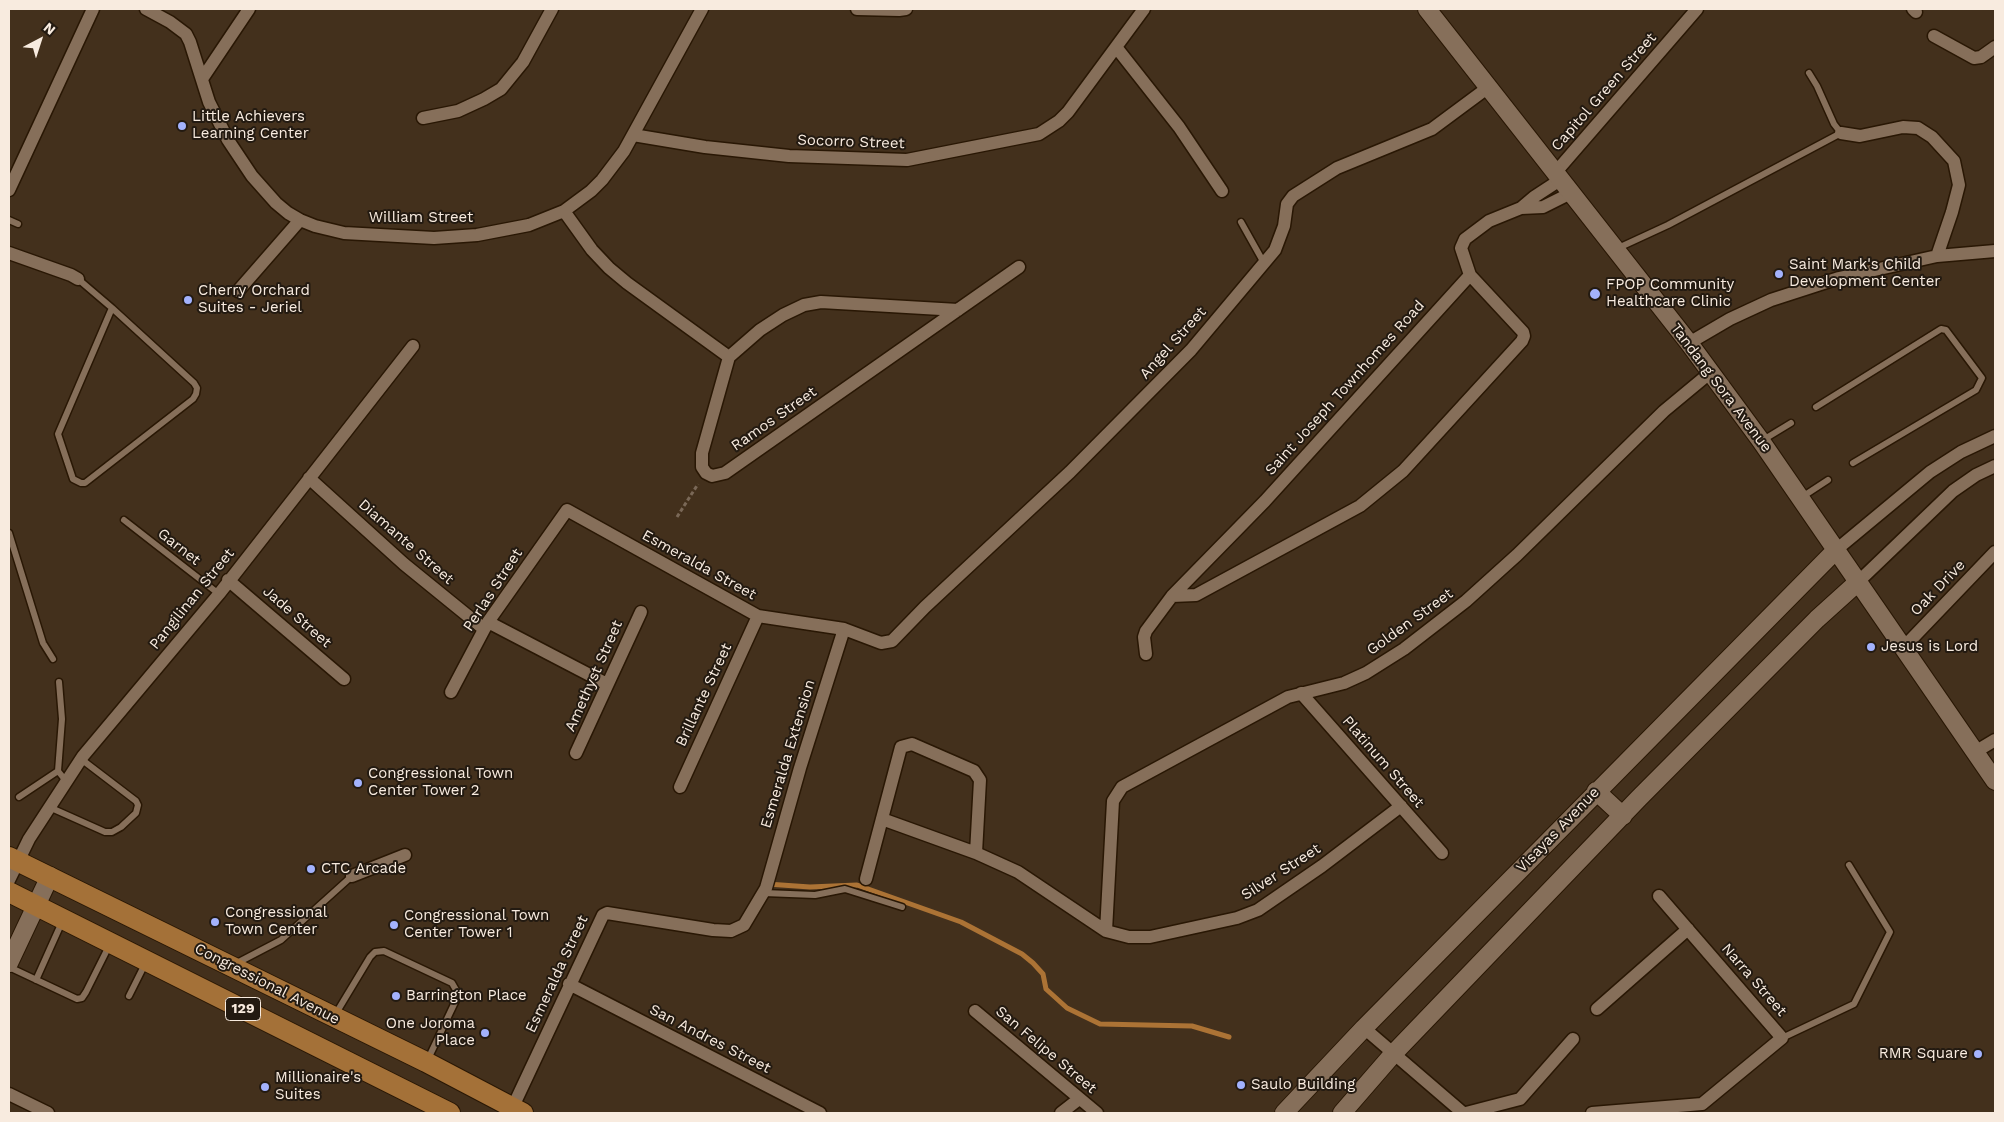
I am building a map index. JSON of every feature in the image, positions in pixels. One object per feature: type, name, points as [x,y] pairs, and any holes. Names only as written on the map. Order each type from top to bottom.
[{"type":"main road","name":"Tandang Sora Avenue","points":[[1428,9],[1490,86],[1562,182],[1711,372],[1762,441],[1904,647],[1987,747],[1995,781]]},
{"type":"main road","name":"Visayas Avenue","points":[[1284,1113],[1364,1028],[1596,791],[1836,550]]},
{"type":"main road","points":[[1342,1113],[1394,1053],[1743,692],[1817,619],[1858,582]]},
{"type":"main road","points":[[1596,791],[1623,816]]},
{"type":"main road","name":"Congressional Avenue","points":[[13,858],[426,1062],[515,1111]]},
{"type":"main road","points":[[9,965],[50,876]]},
{"type":"main road","name":"129","points":[[9,892],[450,1113]]},
{"type":"street","points":[[9,190],[92,9]]},
{"type":"street","name":"William Street","points":[[146,9],[170,22],[186,34],[210,102],[228,140],[252,176],[276,202],[300,220],[315,226],[344,233],[434,238],[512,230],[564,211],[582,199],[602,180],[633,135],[702,9]]},
{"type":"street","points":[[202,78],[249,9]]},
{"type":"street","points":[[423,118],[458,110],[484,99],[500,89],[524,62],[552,9]]},
{"type":"street","points":[[857,9],[906,9]]},
{"type":"street","name":"Socorro Street","points":[[633,135],[705,147],[789,156],[907,160],[1039,134],[1059,121],[1068,112],[1144,9]]},
{"type":"street","name":"Capitol Green Street","points":[[1562,182],[1696,9]]},
{"type":"street","points":[[1934,36],[1974,58],[1981,57],[1995,47]]},
{"type":"street","points":[[1116,47],[1179,127],[1222,191]]},
{"type":"street","name":"Angel Street","points":[[881,643],[895,639],[925,607],[1084,459],[1191,350],[1275,250],[1284,226],[1287,204],[1293,196],[1337,168],[1432,129],[1490,86]]},
{"type":"street","points":[[1841,132],[1860,136],[1903,127],[1918,128],[1932,137],[1954,161],[1959,185],[1952,212],[1936,256]]},
{"type":"street","points":[[1172,596],[1196,594],[1360,506],[1403,471],[1522,341],[1524,336],[1523,332],[1470,275],[1461,248],[1465,239],[1489,221],[1521,208],[1543,207],[1562,182]]},
{"type":"street","points":[[564,211],[592,250],[615,273],[729,357],[760,330],[783,315],[804,305],[821,302],[958,310]]},
{"type":"street","points":[[238,291],[300,220]]},
{"type":"street","points":[[1688,343],[1730,319],[1771,300],[1839,278],[1936,256],[1995,251]]},
{"type":"street","points":[[9,253],[71,274],[78,279]]},
{"type":"street","name":"Ramos Street","points":[[729,357],[702,453],[702,467],[706,473],[712,476],[725,473],[1019,268]]},
{"type":"street","name":"Saint Joseph Townhomes Road","points":[[1146,654],[1144,636],[1146,630],[1172,596],[1265,501],[1470,275]]},
{"type":"street","name":"Pangilinan Street","points":[[9,880],[13,858],[49,807],[62,776],[81,759],[218,594],[413,346]]},
{"type":"street","name":"Golden Street","points":[[1106,931],[1113,801],[1122,787],[1288,697],[1344,683],[1366,673],[1404,650],[1466,601],[1517,556],[1664,411],[1711,372]]},
{"type":"street","points":[[1836,550],[1930,472],[1961,452],[1995,436]]},
{"type":"street","points":[[1858,582],[1953,491],[1976,475],[1995,466]]},
{"type":"street","name":"Diamante Street","points":[[309,478],[404,564],[486,626],[607,684]]},
{"type":"street","name":"Esmeralda Street","points":[[567,510],[758,616],[844,629],[881,643]]},
{"type":"street","name":"Perlas Street","points":[[451,692],[486,626],[567,510]]},
{"type":"street","name":"Oak Drive","points":[[1904,647],[1995,552]]},
{"type":"street","name":"Jade Street","points":[[228,580],[344,679]]},
{"type":"street","name":"Amethyst Street","points":[[576,753],[640,612]]},
{"type":"street","name":"Brillante Street","points":[[680,786],[758,616]]},
{"type":"street","name":"Esmeralda Extension","points":[[764,891],[844,629]]},
{"type":"street","name":"Platinum Street","points":[[1301,693],[1442,853]]},
{"type":"street","points":[[866,879],[901,747],[912,744],[974,771],[980,780],[976,853]]},
{"type":"street","name":"Silver Street","points":[[882,819],[976,853],[1018,872],[1106,931],[1129,937],[1150,937],[1236,918],[1258,910],[1322,866],[1400,806]]},
{"type":"street","points":[[352,876],[405,854]]},
{"type":"street","name":"Esmeralda Street","points":[[515,1111],[569,984],[603,915],[607,913],[713,930],[731,931],[744,925],[764,891]]},
{"type":"street","name":"Narra Street","points":[[1592,1113],[1703,1108],[1782,1038],[1659,896]]},
{"type":"street","points":[[1597,1008],[1688,929]]},
{"type":"street","name":"San Andres Street","points":[[569,984],[820,1113]]},
{"type":"street","name":"San Felipe Street","points":[[975,1011],[1097,1113]]},
{"type":"street","points":[[1364,1028],[1464,1113],[1520,1099],[1573,1039]]},
{"type":"street","points":[[9,1094],[48,1113]]},
{"type":"street","points":[[1061,1113],[1079,1098]]},
{"type":"lane","points":[[1615,249],[1668,225],[1841,132],[1834,124],[1817,86],[1809,74]]},
{"type":"lane","points":[[9,220],[18,224]]},
{"type":"lane","points":[[1241,222],[1264,263]]},
{"type":"lane","points":[[78,279],[112,308],[194,383],[196,394],[81,484],[73,479],[58,434],[112,308]]},
{"type":"lane","points":[[1816,407],[1941,329],[1946,330],[1982,378],[1976,390],[1853,463]]},
{"type":"lane","points":[[1762,441],[1790,423]]},
{"type":"lane","points":[[1800,498],[1828,480]]},
{"type":"lane","name":"Garnet","points":[[124,520],[218,594]]},
{"type":"lane","points":[[9,533],[43,643],[53,659]]},
{"type":"lane","points":[[20,797],[62,776],[62,719],[59,682]]},
{"type":"lane","points":[[49,807],[104,832],[112,832],[136,813],[138,805],[136,801],[81,759]]},
{"type":"lane","points":[[1782,1038],[1854,1004],[1890,932],[1849,865]]},
{"type":"lane","points":[[231,966],[281,940],[352,876]]},
{"type":"lane","points":[[764,891],[816,895],[845,888],[902,908]]},
{"type":"lane","points":[[36,980],[64,919]]},
{"type":"lane","points":[[9,965],[77,999],[82,998],[110,942]]},
{"type":"lane","points":[[333,1017],[375,952],[384,951],[452,983],[456,990],[456,998],[426,1062]]},
{"type":"lane","points":[[129,996],[147,961]]},
{"type":"path","points":[[677,517],[706,473]]},
{"type":"waterway","points":[[767,884],[810,887],[857,885],[961,922],[1022,954],[1043,974],[1046,989],[1067,1008],[1100,1024],[1192,1026],[1229,1037]]},
{"type":"place","name":"Little Achievers Learning Center","points":[[182,126]]},
{"type":"place","name":"Saint Mark's Child Development Center","points":[[1779,274]]},
{"type":"place","name":"FPOP Community Healthcare Clinic","points":[[1595,294]]},
{"type":"place","name":"Cherry Orchard Suites - Jeriel","points":[[188,300]]},
{"type":"place","name":"Jesus is Lord","points":[[1871,647]]},
{"type":"place","name":"Congressional Town Center Tower 2","points":[[358,783]]},
{"type":"place","name":"CTC Arcade","points":[[311,869]]},
{"type":"place","name":"Congressional Town Center","points":[[215,922]]},
{"type":"place","name":"Congressional Town Center Tower 1","points":[[394,925]]},
{"type":"place","name":"Barrington Place","points":[[396,996]]},
{"type":"place","name":"One Joroma Place","points":[[485,1033]]},
{"type":"place","name":"RMR Square","points":[[1978,1054]]},
{"type":"place","name":"Saulo Building","points":[[1241,1085]]},
{"type":"place","name":"Millionaire's Suites","points":[[265,1087]]}]
